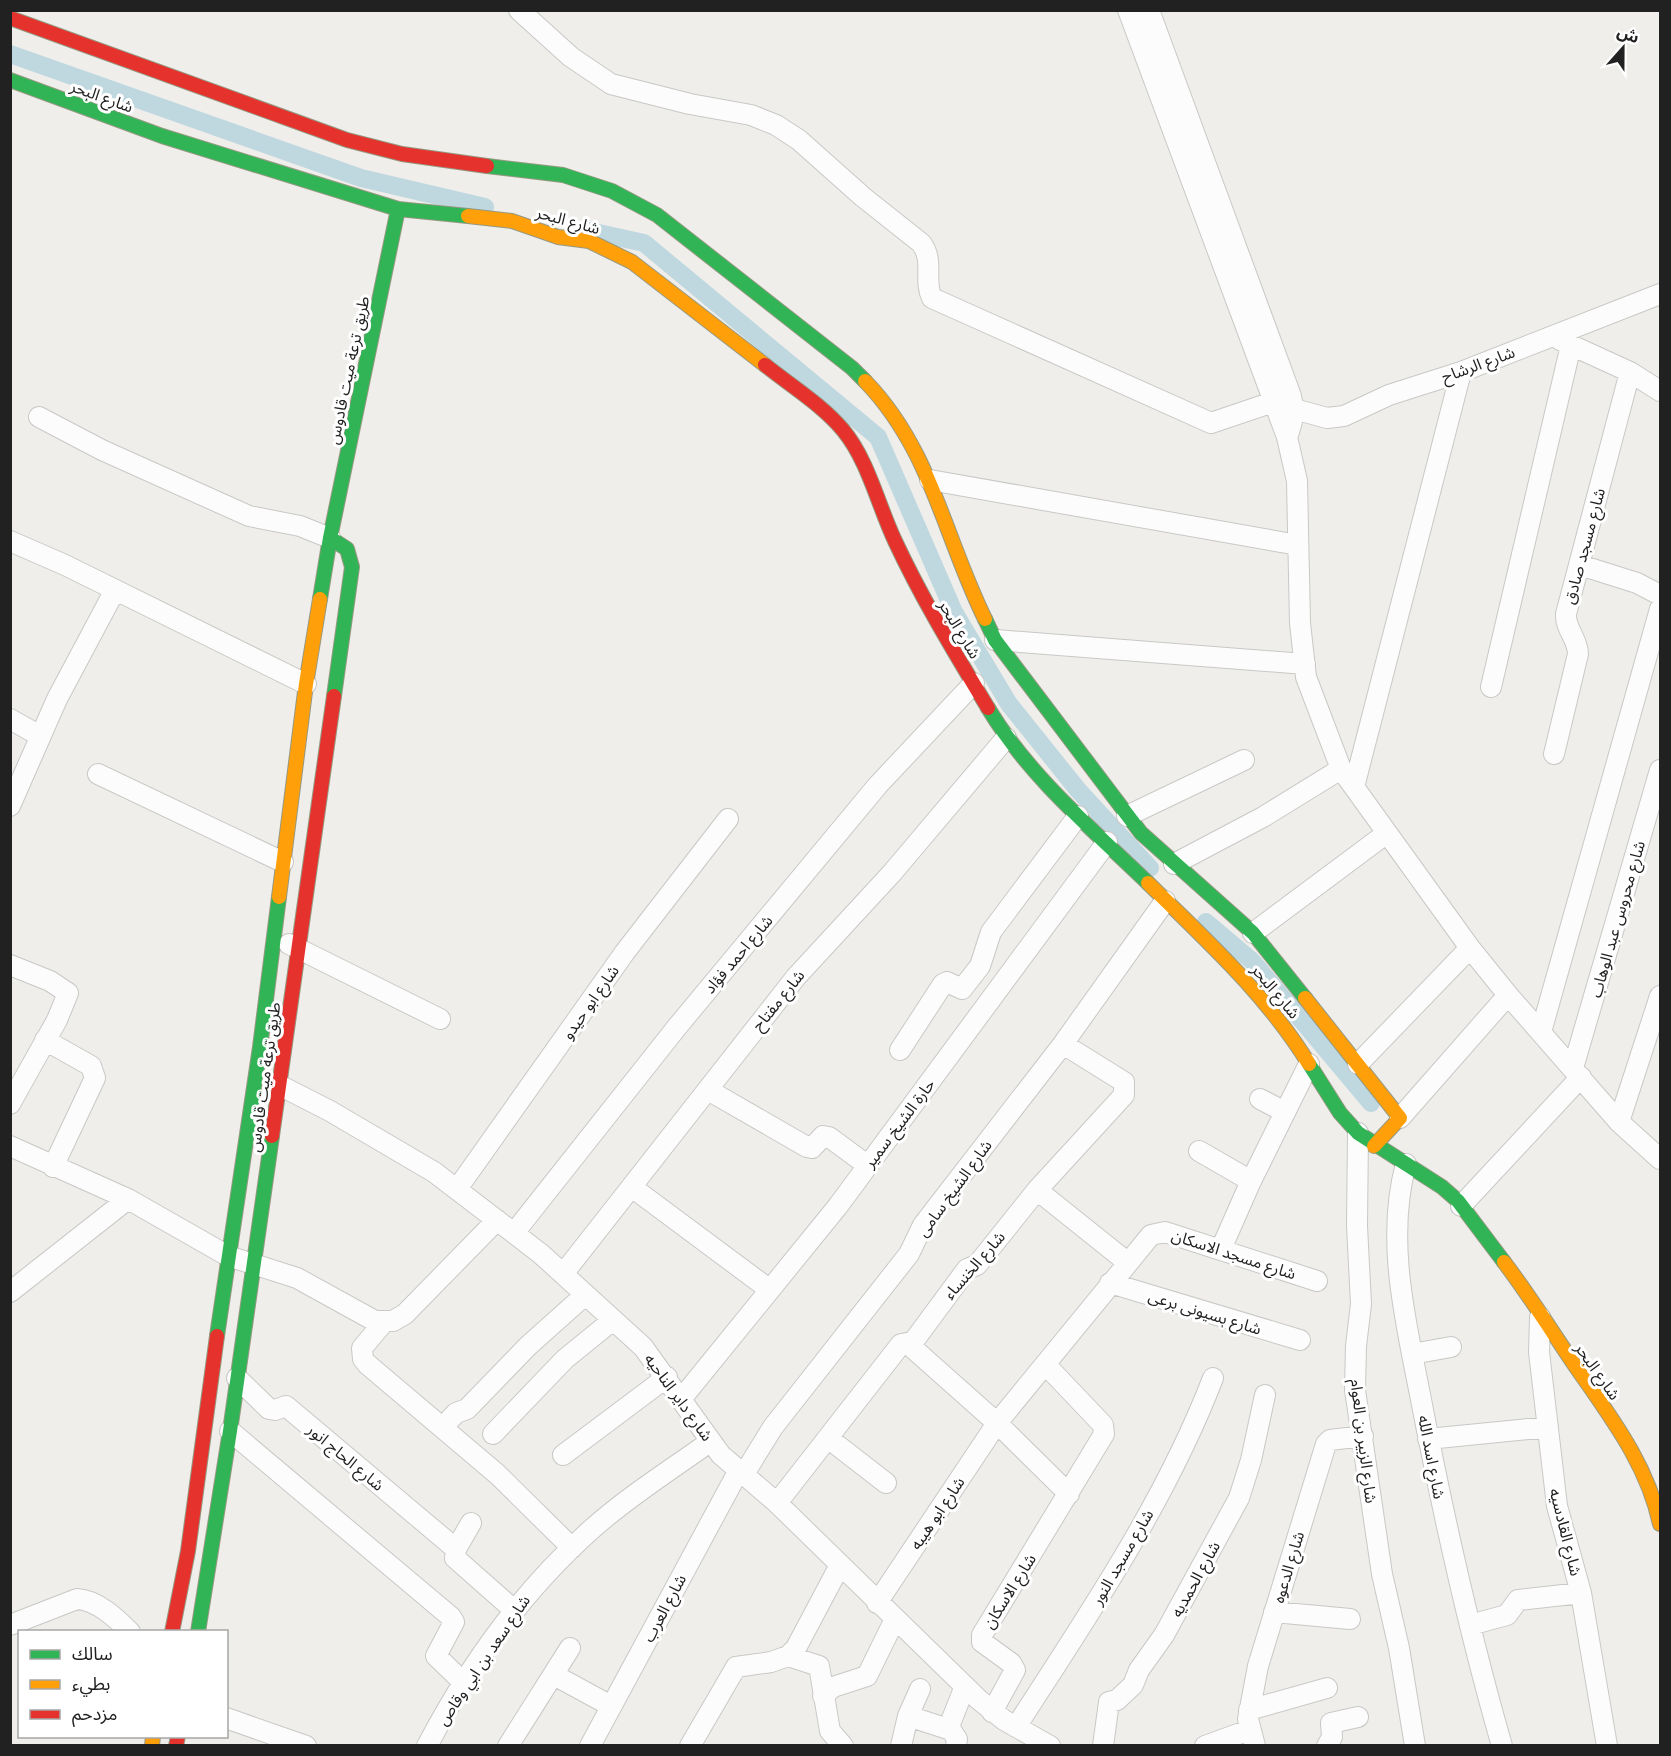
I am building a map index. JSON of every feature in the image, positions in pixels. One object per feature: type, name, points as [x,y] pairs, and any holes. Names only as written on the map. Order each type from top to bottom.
[{"type":"street","points":[[519,10],[570,57],[611,84],[690,105],[751,115],[776,125],[799,140],[863,197],[921,243],[927,251],[930,272],[927,288],[932,298],[1211,423],[1273,402]]},
{"type":"street","points":[[1128,10],[1287,437],[1297,481],[1300,623],[1306,677],[1341,769],[1470,948],[1508,995],[1619,1122],[1660,1159]]},
{"type":"street","points":[[1149,10],[1294,409],[1293,423],[1287,437]]},
{"type":"street","name":"شارع البحر","points":[[10,18],[347,140],[402,154],[457,163],[563,175],[612,191],[657,215],[852,368],[884,401],[903,429],[930,480],[969,587],[995,640],[1127,816],[1174,864],[1229,908],[1254,933],[1275,987],[1286,1027],[1340,1113],[1358,1133],[1374,1146],[1442,1188],[1461,1206],[1511,1271],[1540,1317],[1621,1433],[1645,1475],[1654,1497],[1660,1524]]},
{"type":"street","name":"شارع البحر","points":[[10,80],[162,136],[398,209],[512,221],[558,237],[589,241],[608,248],[632,262],[824,411],[856,449],[886,524],[918,590],[1006,738],[1078,816],[1229,962],[1275,987],[1358,1064],[1400,1118]]},
{"type":"street","name":"طريق ترعة ميت قادوس","points":[[172,1630],[188,1551],[228,1256],[260,1047],[306,684],[330,538],[398,209]]},
{"type":"street","name":"شارع الرشاح","points":[[1294,409],[1327,418],[1344,416],[1398,391],[1461,372],[1660,294]]},
{"type":"street","points":[[1552,337],[1630,372],[1660,391]]},
{"type":"street","points":[[1491,687],[1571,345]]},
{"type":"street","points":[[1353,787],[1461,372]]},
{"type":"street","name":"شارع مسجد صادق","points":[[1554,754],[1578,654],[1577,643],[1566,620],[1630,372]]},
{"type":"street","points":[[39,417],[102,450],[249,516],[300,526],[330,538]]},
{"type":"street","points":[[930,480],[1298,545]]},
{"type":"street","name":"طريق ترعة ميت قادوس","points":[[198,1630],[230,1431],[352,567],[352,552],[347,546],[330,538]]},
{"type":"street","points":[[10,541],[65,565],[306,684]]},
{"type":"street","points":[[1580,565],[1637,583],[1660,595]]},
{"type":"street","points":[[10,806],[40,736],[115,591]]},
{"type":"street","points":[[1541,1032],[1660,609]]},
{"type":"street","points":[[995,640],[1305,664]]},
{"type":"street","name":"شارع احمد فؤاد","points":[[514,1233],[677,1027],[878,785],[974,683]]},
{"type":"street","points":[[10,719],[40,736]]},
{"type":"street","name":"شارع مفتاح","points":[[563,1274],[633,1188],[796,977],[892,873],[1006,738]]},
{"type":"street","points":[[1127,816],[1244,760]]},
{"type":"street","points":[[1174,864],[1263,818],[1341,769]]},
{"type":"street","name":"شارع محروس عبد الوهاب","points":[[1577,1073],[1660,770]]},
{"type":"street","points":[[98,774],[284,862]]},
{"type":"street","points":[[900,1050],[944,984],[947,982],[962,989],[976,971],[991,932],[1078,816]]},
{"type":"street","name":"شارع ابو حيدو","points":[[457,1189],[626,952],[728,819]]},
{"type":"street","points":[[1254,933],[1387,833]]},
{"type":"street","name":"حارة الشيخ سمير","points":[[682,1398],[867,1165],[1107,842]]},
{"type":"street","name":"شارع الشيخ سامى","points":[[741,1472],[773,1427],[909,1254],[923,1225],[1063,1044],[1165,901]]},
{"type":"street","points":[[274,937],[440,1019]]},
{"type":"street","points":[[1358,1064],[1470,948]]},
{"type":"street","points":[[10,965],[50,981],[68,993],[67,1000],[10,1104]]},
{"type":"street","points":[[1374,1146],[1508,995]]},
{"type":"street","points":[[1619,1122],[1660,996]]},
{"type":"street","points":[[45,1040],[91,1066],[95,1078],[52,1167]]},
{"type":"street","name":"شارع الخنساء","points":[[777,1503],[901,1344],[913,1342],[967,1269],[977,1265],[1037,1190],[1124,1095],[1126,1090],[1124,1082],[1063,1044]]},
{"type":"street","points":[[260,1047],[284,1053]]},
{"type":"street","points":[[1221,1249],[1251,1181],[1309,1064]]},
{"type":"street","points":[[1461,1206],[1577,1073]]},
{"type":"street","name":"شارع داير الناحيه","points":[[279,1085],[371,1134],[457,1189],[563,1274],[643,1347],[667,1377],[721,1455],[777,1503],[839,1567],[992,1712],[1050,1746]]},
{"type":"street","points":[[708,1090],[807,1147],[812,1148],[823,1136],[829,1137],[867,1165]]},
{"type":"street","points":[[1260,1099],[1286,1112]]},
{"type":"street","name":"شارع الزبير بن العوام","points":[[1358,1133],[1357,1226],[1360,1304],[1355,1390],[1382,1574],[1399,1648],[1415,1746]]},
{"type":"street","points":[[10,1146],[52,1167],[128,1199],[228,1256],[254,1262],[297,1278],[375,1321],[384,1322],[405,1314],[497,1220]]},
{"type":"street","points":[[1199,1151],[1251,1181]]},
{"type":"street","name":"شارع اسد الله","points":[[1406,1164],[1399,1189],[1396,1216],[1412,1354],[1428,1439],[1470,1624],[1502,1746]]},
{"type":"street","points":[[633,1188],[770,1290]]},
{"type":"street","points":[[997,1423],[1127,1262],[1037,1190]]},
{"type":"street","points":[[10,1293],[128,1199]]},
{"type":"street","name":"شارع مسجد الاسكان","points":[[1127,1262],[1151,1234],[1165,1232],[1317,1281]]},
{"type":"street","name":"شارع بسيونى برعى","points":[[1110,1284],[1300,1340]]},
{"type":"street","points":[[443,1427],[456,1413],[467,1409],[528,1346],[585,1295]]},
{"type":"street","name":"شارع القادسيه","points":[[1540,1317],[1539,1352],[1557,1506],[1581,1593],[1607,1746]]},
{"type":"street","points":[[493,1434],[565,1359],[613,1320]]},
{"type":"street","points":[[384,1322],[362,1348],[363,1359],[497,1474],[572,1548]]},
{"type":"street","points":[[907,1343],[997,1423],[1069,1494]]},
{"type":"street","points":[[1412,1354],[1451,1347]]},
{"type":"street","name":"شارع الاسكان","points":[[992,1712],[1015,1670],[1011,1663],[982,1642],[981,1637],[1103,1439],[1104,1430],[1045,1364]]},
{"type":"street","points":[[563,1455],[667,1377]]},
{"type":"street","name":"شارع الحاج انور","points":[[237,1378],[269,1409],[286,1407],[456,1549],[458,1562],[514,1610]]},
{"type":"street","name":"شارع مسجد النور","points":[[1016,1727],[1108,1583],[1147,1516],[1213,1378]]},
{"type":"street","name":"شارع الحمديه","points":[[1103,1746],[1109,1702],[1118,1700],[1133,1685],[1138,1670],[1164,1635],[1239,1498],[1251,1460],[1265,1395]]},
{"type":"street","name":"شارع ابو هيبه","points":[[877,1603],[997,1423]]},
{"type":"street","points":[[1428,1439],[1548,1427]]},
{"type":"street","points":[[230,1431],[451,1617],[454,1623],[452,1629],[436,1656],[464,1683]]},
{"type":"street","name":"شارع الدعوه","points":[[1252,1738],[1249,1710],[1258,1666],[1328,1441],[1363,1436]]},
{"type":"street","points":[[828,1438],[886,1483]]},
{"type":"street","name":"شارع سعد بن ابي وقاص","points":[[427,1746],[464,1683],[514,1610],[595,1526],[711,1441]]},
{"type":"street","name":"شارع العرب","points":[[590,1746],[741,1472]]},
{"type":"street","points":[[456,1549],[471,1523]]},
{"type":"street","points":[[690,1746],[736,1667],[779,1661],[796,1648],[839,1567]]},
{"type":"street","points":[[1470,1624],[1508,1615],[1518,1600],[1581,1593]]},
{"type":"street","points":[[10,1625],[77,1599],[84,1599],[96,1605],[127,1630]]},
{"type":"street","points":[[1274,1612],[1350,1619]]},
{"type":"street","points":[[823,1696],[833,1687],[867,1677],[895,1619]]},
{"type":"street","points":[[508,1746],[570,1648]]},
{"type":"street","points":[[788,1656],[819,1666],[830,1731],[843,1746]]},
{"type":"street","points":[[554,1675],[611,1706]]},
{"type":"street","points":[[908,1716],[953,1738],[954,1710],[965,1686]]},
{"type":"street","points":[[1249,1710],[1327,1688]]},
{"type":"street","points":[[900,1746],[908,1716],[920,1689]]},
{"type":"street","points":[[1327,1746],[1332,1737],[1331,1723],[1358,1717]]},
{"type":"street","points":[[228,1719],[306,1746]]},
{"type":"street","points":[[1205,1746],[1252,1738]]},
{"type":"waterway","points":[[10,54],[361,178],[485,207]]},
{"type":"waterway","points":[[585,230],[644,243],[878,437],[954,612],[1009,704],[1078,790],[1150,868]]},
{"type":"waterway","points":[[1206,922],[1252,961],[1371,1103]]},
{"type":"traffic: fast","points":[[10,80],[162,136],[398,209],[468,216]]},
{"type":"traffic: fast","points":[[487,166],[563,175],[612,191],[657,215],[852,368],[865,381]]},
{"type":"traffic: fast","points":[[320,599],[330,538],[398,209]]},
{"type":"traffic: fast","points":[[330,538],[347,549],[352,567],[334,696]]},
{"type":"traffic: fast","points":[[985,619],[995,640],[1141,833],[1253,933],[1305,998]]},
{"type":"traffic: fast","points":[[988,708],[1004,733],[1041,779],[1148,883]]},
{"type":"traffic: fast","points":[[217,1336],[260,1047],[279,897]]},
{"type":"traffic: fast","points":[[1309,1064],[1340,1113],[1358,1133],[1442,1187],[1458,1201],[1504,1262]]},
{"type":"traffic: fast","points":[[198,1630],[230,1431],[272,1136]]},
{"type":"traffic: slow","points":[[468,216],[512,221],[558,237],[589,241],[632,262],[765,365]]},
{"type":"traffic: slow","points":[[865,381],[906,435],[921,464],[985,619]]},
{"type":"traffic: slow","points":[[279,897],[306,684],[320,599]]},
{"type":"traffic: slow","points":[[1148,883],[1254,991],[1274,1014],[1309,1064]]},
{"type":"traffic: slow","points":[[1305,998],[1400,1118],[1374,1146]]},
{"type":"traffic: slow","points":[[1504,1262],[1625,1440],[1646,1480],[1660,1524]]},
{"type":"traffic: slow","points":[[152,1746],[153,1738]]},
{"type":"traffic: jam","points":[[10,18],[347,140],[402,154],[487,166]]},
{"type":"traffic: jam","points":[[765,365],[825,412],[852,442],[866,469],[905,563],[988,708]]},
{"type":"traffic: jam","points":[[272,1136],[334,696]]},
{"type":"traffic: jam","points":[[172,1630],[188,1551],[217,1336]]},
{"type":"traffic: jam","points":[[176,1746],[178,1738]]}]
